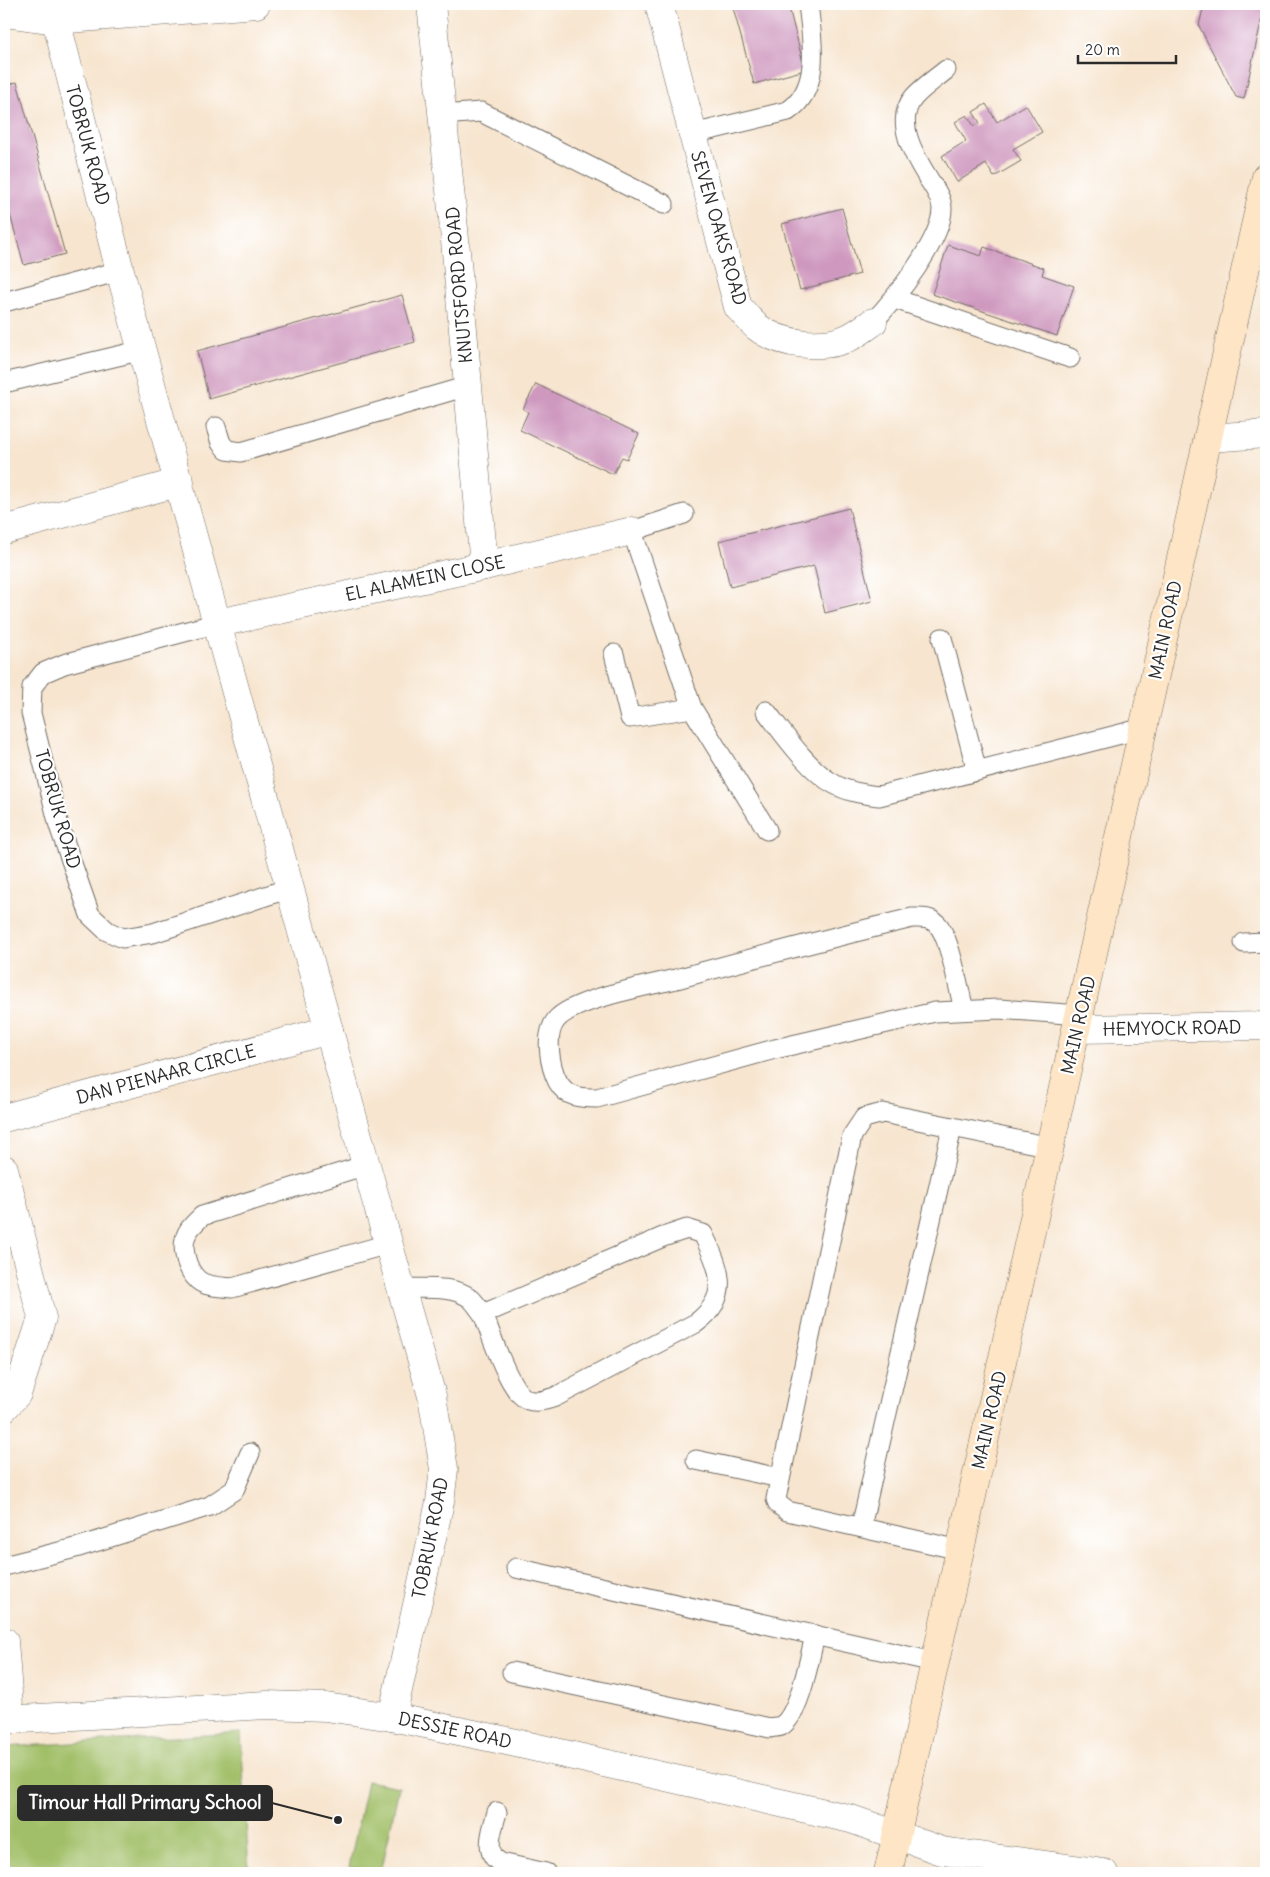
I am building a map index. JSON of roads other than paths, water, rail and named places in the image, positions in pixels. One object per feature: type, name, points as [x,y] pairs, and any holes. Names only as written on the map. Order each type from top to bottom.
[{"type":"main road","name":"MAIN ROAD","points":[[888,1873],[1266,177]]},
{"type":"street","points":[[4,12],[56,20],[256,4]]},
{"type":"street","name":"KNUTSFORD ROAD","points":[[431,4],[454,229],[484,566]]},
{"type":"street","name":"SEVEN OAKS ROAD","points":[[659,4],[738,307],[757,327],[780,338],[806,344],[830,344],[850,337],[873,322]]},
{"type":"street","name":"TOBRUK ROAD","points":[[56,20],[120,270],[180,482],[366,1165],[432,1396],[444,1469],[440,1502],[392,1717]]},
{"type":"street","points":[[1208,438],[1266,434]]},
{"type":"street","points":[[4,530],[180,482]]},
{"type":"street","name":"EL ALAMEIN CLOSE","points":[[218,623],[484,566],[632,531]]},
{"type":"street","name":"HEMYOCK ROAD","points":[[1078,1022],[1266,1026]]},
{"type":"street","name":"DAN PIENAAR CIRCLE","points":[[4,1118],[329,1030]]},
{"type":"street","points":[[4,1168],[42,1318],[17,1394],[4,1408]]},
{"type":"street","points":[[4,1641],[7,1720]]},
{"type":"street","name":"DESSIE ROAD","points":[[7,1720],[267,1705],[326,1707],[392,1717],[851,1819],[942,1851],[1104,1873]]},
{"type":"lane","points":[[692,134],[788,111],[798,104],[807,91],[812,71],[812,42],[808,4]]},
{"type":"lane","points":[[873,322],[895,299],[924,255],[939,223],[942,209],[939,196],[916,160],[906,132],[908,110],[913,98],[946,70]]},
{"type":"lane","points":[[442,115],[481,112],[664,204]]},
{"type":"lane","points":[[4,302],[120,270]]},
{"type":"lane","points":[[895,299],[1070,358]]},
{"type":"lane","points":[[4,383],[143,350]]},
{"type":"lane","points":[[216,427],[221,442],[227,450],[241,452],[468,386]]},
{"type":"lane","points":[[684,514],[632,531],[692,708],[766,830]]},
{"type":"lane","name":"TOBRUK ROAD","points":[[218,623],[64,664],[43,672],[32,687],[31,713],[59,826],[90,915],[107,931],[123,938],[153,933],[290,888]]},
{"type":"lane","points":[[942,638],[977,771]]},
{"type":"lane","points":[[614,654],[630,718],[692,708]]},
{"type":"lane","points":[[766,711],[812,765],[832,784],[855,793],[879,796],[1144,728]]},
{"type":"lane","points":[[964,1010],[946,940],[938,925],[928,918],[912,918],[666,981],[566,1011],[554,1021],[550,1038],[550,1059],[558,1082],[567,1093],[580,1098],[597,1098],[813,1040],[935,1012],[999,1009],[1078,1022]]},
{"type":"lane","points":[[1244,943],[1266,942]]},
{"type":"lane","points":[[960,1550],[782,1508],[776,1499],[850,1146],[857,1126],[864,1118],[883,1113],[1051,1146]]},
{"type":"lane","points":[[861,1527],[952,1128]]},
{"type":"lane","points":[[366,1165],[202,1216],[188,1231],[185,1244],[186,1265],[199,1280],[213,1286],[232,1288],[388,1244]]},
{"type":"lane","points":[[402,1288],[440,1289],[458,1292],[471,1299],[483,1314],[505,1370],[518,1390],[526,1400],[538,1402],[555,1397],[696,1323],[710,1313],[718,1299],[721,1281],[714,1256],[703,1234],[687,1229],[663,1237],[483,1314]]},
{"type":"lane","points":[[4,1566],[79,1547],[210,1506],[234,1490],[250,1453]]},
{"type":"lane","points":[[696,1460],[780,1478]]},
{"type":"lane","points":[[516,1568],[934,1662]]},
{"type":"lane","points":[[512,1672],[770,1728],[781,1726],[791,1716],[815,1636]]},
{"type":"lane","points":[[497,1812],[490,1846],[490,1853],[494,1860],[546,1873]]},
{"type":"place","name":"Timour Hall Primary School","points":[[338,1820]]}]
